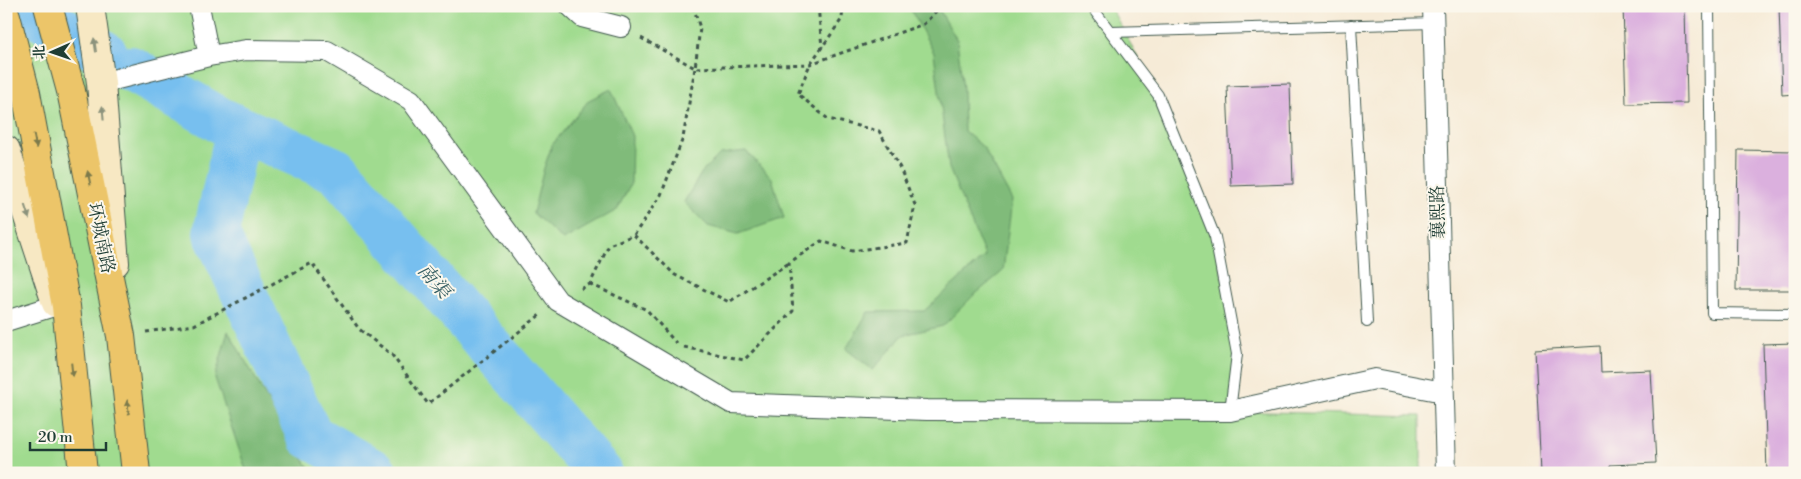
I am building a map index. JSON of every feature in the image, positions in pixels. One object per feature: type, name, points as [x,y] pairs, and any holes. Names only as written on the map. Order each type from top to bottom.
[{"type":"highway","name":"环城南路","points":[[48,6],[71,91],[121,336],[136,472]]},
{"type":"highway","points":[[6,16],[26,93],[66,306],[83,473]]},
{"type":"street","points":[[90,6],[101,84],[121,336]]},
{"type":"street","points":[[199,6],[209,56]]},
{"type":"street","points":[[570,6],[582,17],[621,27]]},
{"type":"street","name":"襄熙路","points":[[1434,15],[1442,392],[1446,473]]},
{"type":"street","points":[[101,84],[209,56],[246,50],[327,51],[411,100],[557,302],[731,403],[927,410],[1230,411],[1374,379],[1442,392]]},
{"type":"street","points":[[6,150],[69,344]]},
{"type":"street","points":[[6,321],[57,305]]},
{"type":"lane","points":[[1090,6],[1158,96],[1215,237],[1236,354],[1230,411]]},
{"type":"lane","points":[[1709,6],[1712,313],[1795,314]]},
{"type":"lane","points":[[1110,32],[1351,26],[1434,15]]},
{"type":"lane","points":[[1351,26],[1367,322]]},
{"type":"path","points":[[121,336],[194,325],[312,263],[359,329],[392,355],[428,404],[557,302],[590,284],[610,245],[634,235],[661,195],[682,138],[695,68],[700,28],[693,6]]},
{"type":"path","points":[[818,6],[822,48]]},
{"type":"path","points":[[634,235],[675,275],[729,302],[821,241],[852,251],[907,243],[915,205],[900,168],[879,131],[828,119],[798,94],[810,64],[842,19],[843,6]]},
{"type":"path","points":[[621,27],[695,68],[810,64],[924,24],[941,6]]},
{"type":"path","points":[[590,284],[647,310],[679,346],[744,360],[793,311],[789,263]]},
{"type":"green space","points":[[6,6],[1110,6],[1158,95],[1215,237],[1237,354],[1230,411],[1421,416],[1421,473],[6,473]]},
{"type":"green space","points":[[909,6],[937,6],[957,40],[963,89],[964,131],[983,147],[1012,200],[1003,271],[972,297],[943,326],[903,335],[873,370],[846,349],[868,312],[924,311],[985,256],[949,168],[934,53]]},
{"type":"green space","points":[[611,89],[632,136],[631,183],[617,210],[563,240],[533,213],[544,168],[552,145],[589,100]]},
{"type":"green space","points":[[746,151],[772,178],[784,218],[738,234],[708,226],[684,202],[702,172],[720,154]]},
{"type":"green space","points":[[228,331],[298,452],[313,473],[247,473],[215,378]]},
{"type":"green space","points":[[6,372],[8,373],[9,473],[6,473]]},
{"type":"building","points":[[1623,6],[1685,6],[1687,103],[1626,104]]},
{"type":"building","points":[[1779,6],[1795,6],[1795,94],[1782,95]]},
{"type":"building","points":[[1290,84],[1293,184],[1231,186],[1227,86]]},
{"type":"building","points":[[1738,150],[1795,151],[1795,290],[1736,290]]},
{"type":"building","points":[[1795,343],[1795,473],[1767,473],[1763,344]]},
{"type":"building","points":[[1600,346],[1601,372],[1651,370],[1656,463],[1610,465],[1610,473],[1541,473],[1535,350]]},
{"type":"waterway","points":[[22,6],[105,54]]},
{"type":"waterway","name":"南渠","points":[[131,69],[220,120],[337,171],[600,473]]},
{"type":"waterway","name":"南渠","points":[[239,128],[216,233],[310,436],[375,473]]}]
